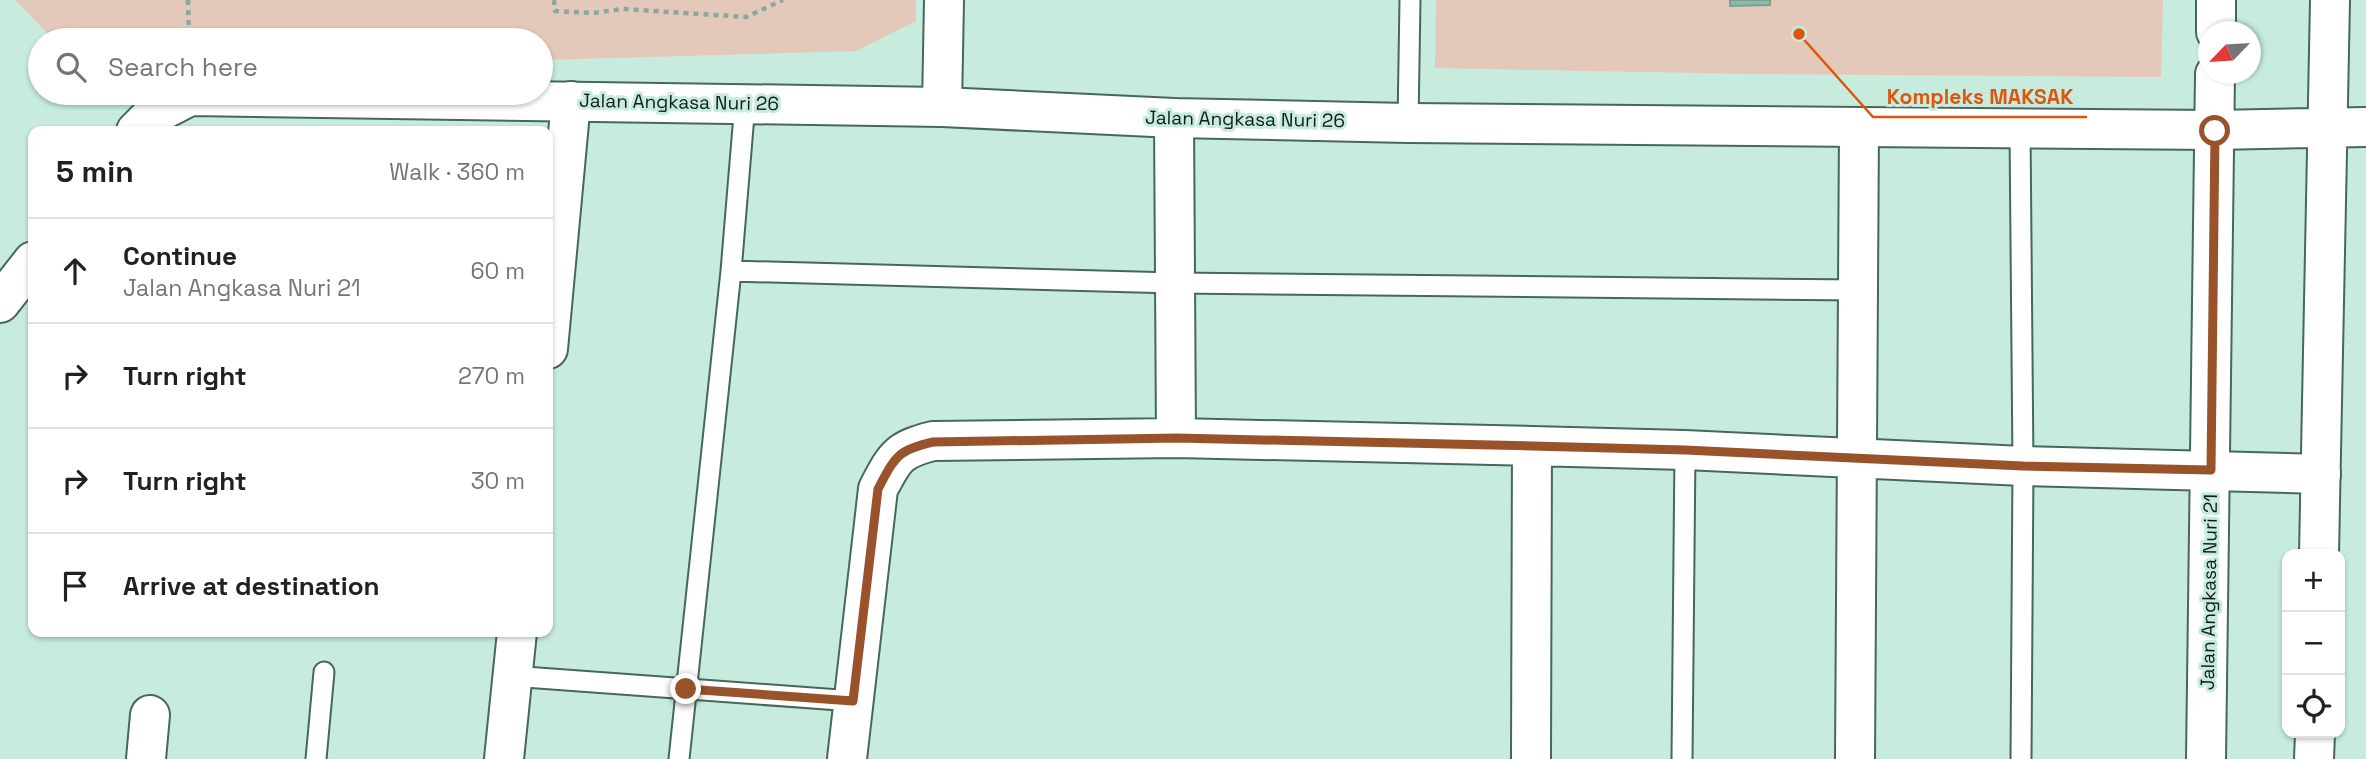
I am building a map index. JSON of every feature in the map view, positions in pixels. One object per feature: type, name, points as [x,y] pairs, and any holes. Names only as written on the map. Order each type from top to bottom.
[{"type":"street","points":[[942,107],[944,0]]},
{"type":"street","points":[[2216,0],[2216,21]]},
{"type":"street","points":[[2319,549],[2330,0]]},
{"type":"street","name":"Jalan Angkasa Nuri 21","points":[[2206,759],[2216,84]]},
{"type":"street","name":"Jalan Angkasa Nuri 26","points":[[553,101],[942,107],[1174,118],[1408,123],[2215,131],[2366,127]]},
{"type":"street","points":[[553,295],[571,101]]},
{"type":"street","name":"Jalan Angkasa Nuri 26","points":[[141,126],[151,116],[172,105]]},
{"type":"street","points":[[1174,118],[1177,438]]},
{"type":"street","points":[[1855,759],[1859,129]]},
{"type":"street","points":[[0,303],[28,267]]},
{"type":"street","points":[[847,759],[878,489],[892,463],[908,447],[933,442],[1177,438],[1532,446],[1857,457],[2023,466],[2321,474]]},
{"type":"street","points":[[1531,759],[1532,446]]},
{"type":"street","points":[[504,759],[516,637]]},
{"type":"street","points":[[146,759],[150,715]]},
{"type":"street","points":[[2315,738],[2315,759]]},
{"type":"lane","points":[[1408,123],[1410,0]]},
{"type":"lane","points":[[679,759],[731,271],[745,103]]},
{"type":"lane","points":[[2020,129],[2023,466],[2021,759]]},
{"type":"lane","points":[[731,271],[1175,283],[1858,290]]},
{"type":"lane","points":[[1682,759],[1685,450]]},
{"type":"lane","points":[[316,759],[324,672]]},
{"type":"lane","points":[[511,676],[853,701]]},
{"type":"path","points":[[188,0],[189,28]]},
{"type":"path","points":[[554,0],[555,11],[593,13],[623,9],[746,17],[783,0]]},
{"type":"shaded area","points":[[15,0],[916,0],[916,21],[856,51],[553,60],[553,28],[42,28]]},
{"type":"shaded area","points":[[1436,0],[2163,0],[2161,77],[1435,68]]},
{"type":"building","points":[[1730,0],[1770,0],[1770,5],[1730,6]]},
{"type":"place","name":"Kompleks MAKSAK","points":[[1799,34]]},
{"type":"route","points":[[686,689],[853,701],[878,489],[892,463],[908,447],[933,442],[1177,438],[1685,450],[2023,466],[2211,470],[2215,131]]}]
